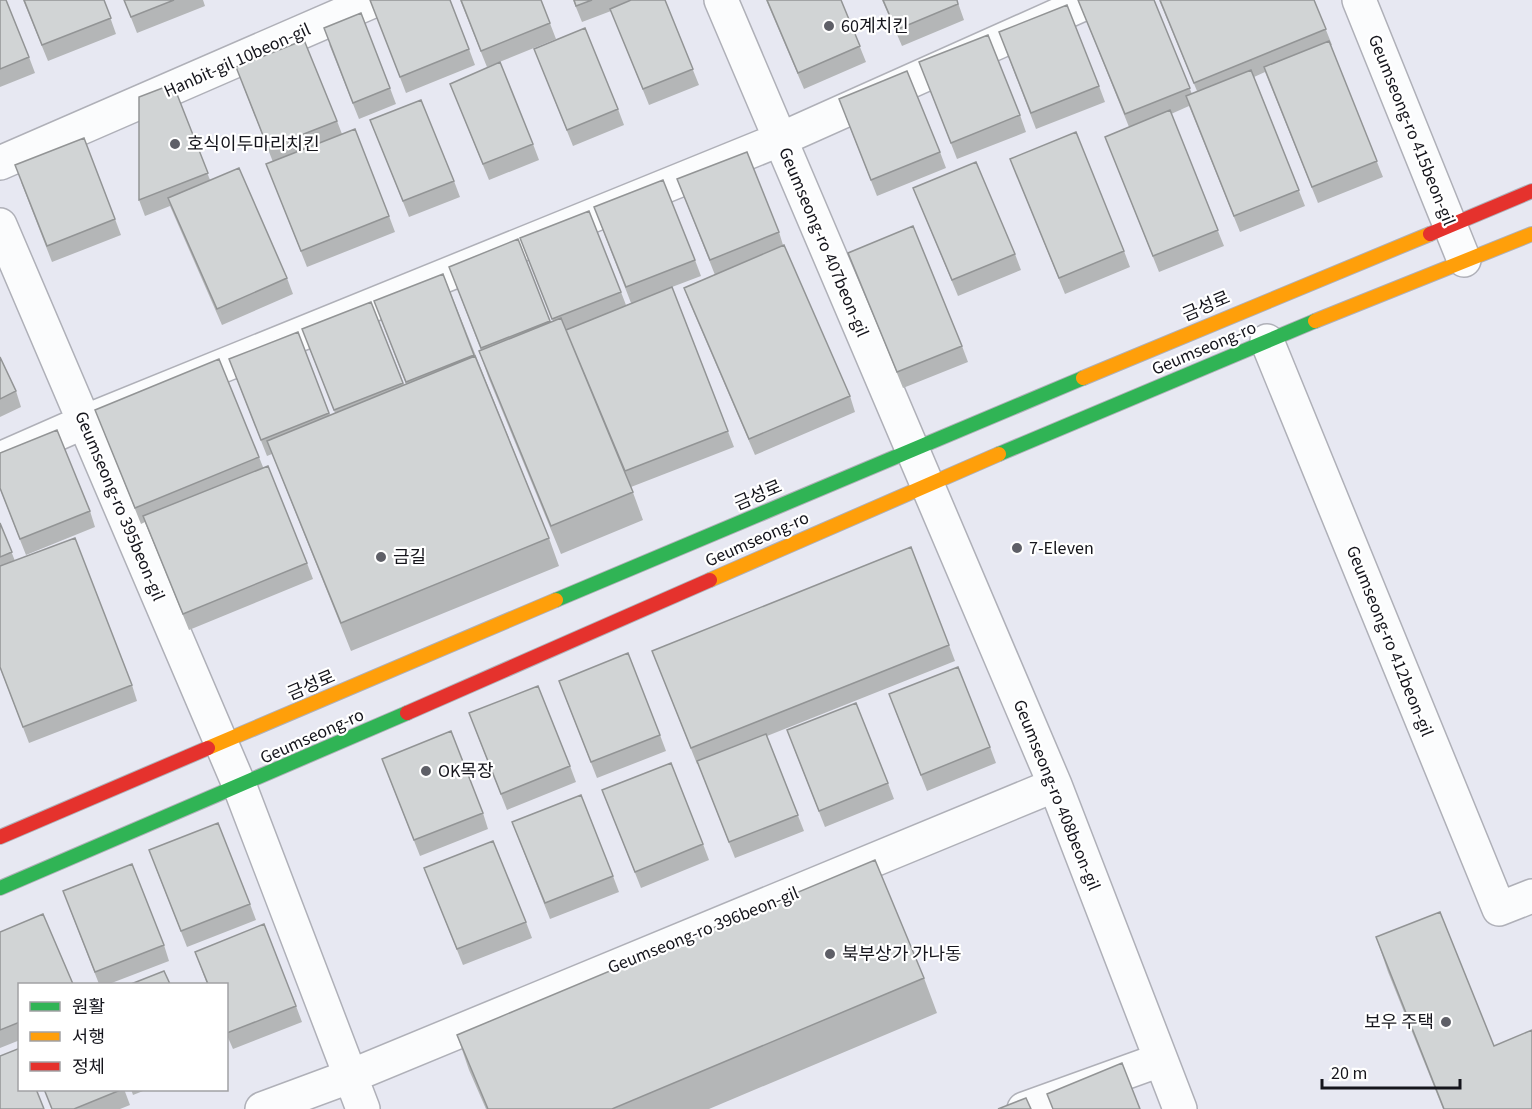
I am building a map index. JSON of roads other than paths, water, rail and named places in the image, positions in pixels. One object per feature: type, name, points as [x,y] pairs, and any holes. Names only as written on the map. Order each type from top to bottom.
[{"type":"street","name":"Hanbit-gil 10beon-gil","points":[[0,163],[375,0]]},
{"type":"street","name":"Geumseong-ro 407beon-gil","points":[[721,0],[927,484]]},
{"type":"street","points":[[0,459],[84,422],[781,140],[1092,0]]},
{"type":"street","name":"Geumseong-ro 415beon-gil","points":[[1359,0],[1464,260]]},
{"type":"street","name":"금성로","points":[[0,837],[912,448],[1532,190]]},
{"type":"street","name":"Geumseong-ro 395beon-gil","points":[[0,225],[240,787]]},
{"type":"street","name":"Geumseong-ro","points":[[0,888],[240,787],[927,484],[1464,260],[1532,234]]},
{"type":"street","name":"Geumseong-ro 412beon-gil","points":[[1268,341],[1499,909],[1532,896]]},
{"type":"street","name":"Geumseong-ro 408beon-gil","points":[[927,484],[1055,785],[1180,1109]]},
{"type":"street","name":"Geumseong-ro 396beon-gil","points":[[262,1109],[351,1076],[1055,785]]},
{"type":"street","points":[[240,787],[363,1109]]},
{"type":"street","points":[[1024,1109],[1160,1060]]},
{"type":"place","name":"60계치킨","points":[[829,26]]},
{"type":"place","name":"호식이두마리치킨","points":[[175,144]]},
{"type":"place","name":"7-Eleven","points":[[1017,548]]},
{"type":"place","name":"금길","points":[[381,557]]},
{"type":"place","name":"OK목장","points":[[426,771]]},
{"type":"place","name":"북부상가 가나동","points":[[830,954]]},
{"type":"place","name":"보우 주택","points":[[1446,1022]]}]
